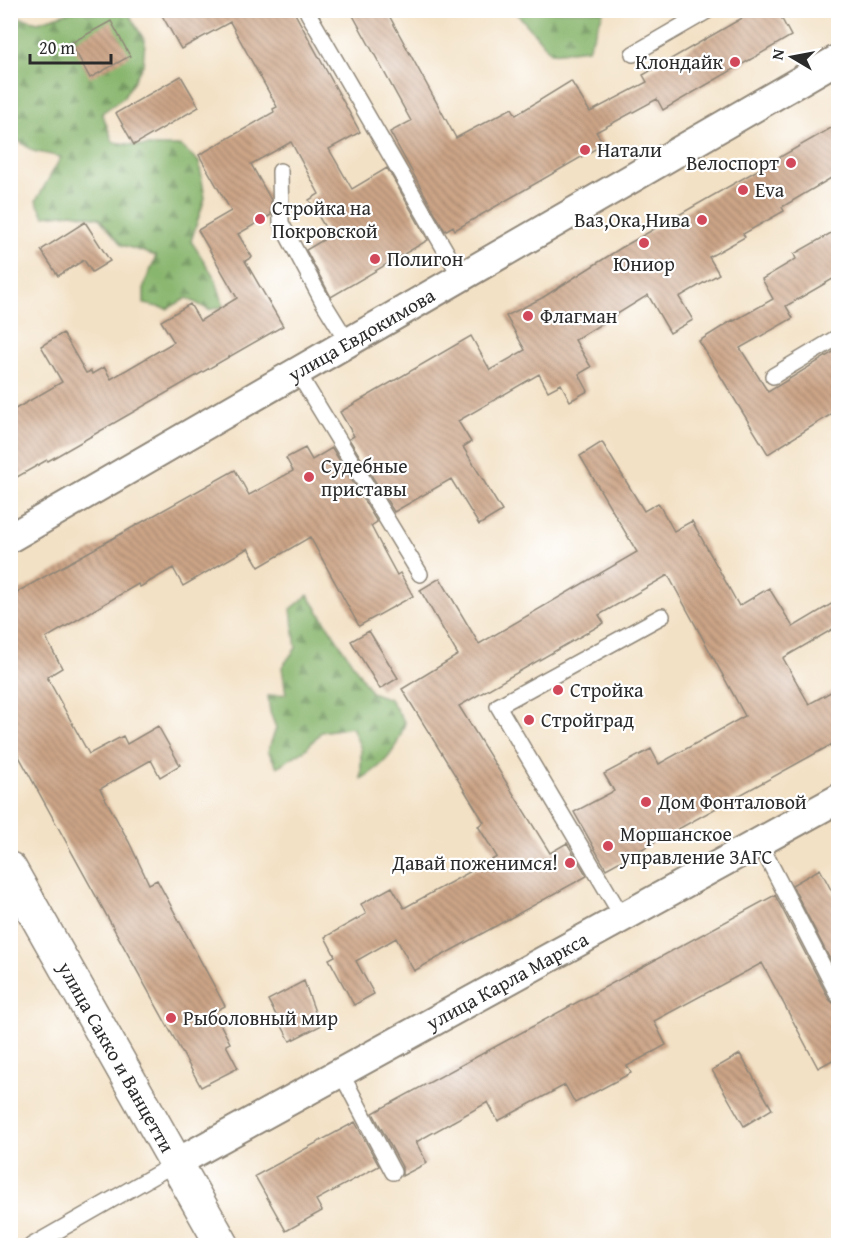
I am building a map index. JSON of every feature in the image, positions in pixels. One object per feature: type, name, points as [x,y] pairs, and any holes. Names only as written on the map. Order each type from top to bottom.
[{"type":"main road","name":"улица Сакко и Ванцетти","points":[[10,869],[223,1245]]},
{"type":"street","name":"улица Евдокимова","points":[[10,538],[462,279],[838,59]]},
{"type":"street","name":"улица Карла Маркса","points":[[176,1163],[838,800]]},
{"type":"lane","points":[[633,54],[709,10]]},
{"type":"lane","points":[[308,13],[462,279]]},
{"type":"lane","points":[[280,171],[281,223],[323,302],[349,344]]},
{"type":"lane","points":[[773,376],[838,337]]},
{"type":"lane","points":[[298,373],[420,574]]},
{"type":"lane","points":[[623,918],[498,706],[662,616]]},
{"type":"lane","points":[[759,842],[838,994]]},
{"type":"lane","points":[[341,1072],[393,1172]]},
{"type":"lane","points":[[31,1245],[176,1163]]},
{"type":"green space","points":[[11,11],[16,11],[17,17],[38,22],[73,11],[86,11],[87,14],[127,11],[145,41],[143,65],[124,97],[102,113],[113,142],[141,146],[181,146],[199,162],[205,198],[191,241],[215,278],[224,306],[209,310],[187,298],[167,309],[144,304],[144,287],[156,256],[122,245],[99,218],[72,213],[44,216],[36,201],[61,157],[33,151],[11,135]]},
{"type":"green space","points":[[515,11],[604,11],[588,49],[551,53]]},
{"type":"green space","points":[[308,595],[371,692],[390,699],[405,723],[389,756],[378,768],[361,779],[361,749],[352,727],[321,732],[306,749],[277,767],[268,751],[276,728],[270,712],[268,696],[286,694],[282,667],[296,648],[291,609]]},
{"type":"building","points":[[159,10],[293,10],[360,132],[329,149],[352,189],[387,168],[428,240],[331,297],[306,250],[330,236],[309,200],[319,194],[291,142],[251,164],[271,200],[271,215],[238,234],[252,257],[245,261],[283,326],[10,481],[10,412],[62,382],[41,346],[63,333],[86,373],[91,371],[92,374],[104,367],[111,379],[174,342],[161,321],[190,304],[200,321],[237,298],[198,230],[231,211],[199,155],[274,112],[273,109],[277,107],[230,22],[181,49]]},
{"type":"building","points":[[350,10],[386,10],[456,138],[512,108],[516,115],[571,81],[590,112],[647,82],[643,75],[756,10],[777,10],[791,36],[663,110],[657,99],[596,132],[604,144],[455,230],[453,226],[445,231],[390,132],[411,121]]},
{"type":"building","points":[[111,21],[130,56],[90,78],[71,43]]},
{"type":"building","points":[[181,76],[199,107],[134,145],[116,113]]},
{"type":"building","points":[[838,124],[838,174],[782,207],[784,211],[743,234],[745,237],[709,257],[719,274],[679,297],[693,320],[670,333],[648,295],[575,340],[591,367],[579,374],[588,391],[570,401],[561,384],[548,391],[539,374],[458,421],[471,442],[463,447],[502,511],[479,525],[451,479],[394,512],[349,439],[354,436],[340,412],[471,336],[490,370],[525,350],[506,316],[542,298],[621,248]]},
{"type":"building","points":[[85,222],[110,261],[92,272],[84,260],[58,276],[41,250]]},
{"type":"building","points":[[838,229],[838,276],[786,306],[793,318],[740,348],[768,392],[838,349],[838,410],[768,454],[699,341],[773,299],[762,279],[796,259],[794,254]]},
{"type":"building","points":[[602,442],[644,511],[658,503],[674,531],[692,521],[739,606],[769,588],[793,627],[838,600],[838,626],[783,658],[809,704],[838,688],[838,741],[606,869],[574,812],[614,791],[604,774],[651,749],[659,764],[745,716],[668,575],[599,615],[604,623],[459,706],[550,853],[567,843],[587,876],[414,971],[396,938],[356,961],[374,994],[354,1005],[329,959],[335,956],[325,937],[366,914],[361,904],[392,887],[404,908],[497,857],[478,826],[484,822],[402,689],[458,655],[420,590],[440,578],[479,644],[637,552],[580,456]]},
{"type":"building","points":[[305,448],[312,460],[332,448],[377,522],[371,526],[397,575],[400,573],[413,596],[359,626],[310,537],[259,567],[248,548],[183,586],[173,568],[140,587],[138,584],[46,638],[62,668],[47,677],[89,754],[123,736],[127,744],[158,726],[180,765],[160,777],[151,760],[100,789],[149,884],[157,880],[225,1006],[214,1012],[230,1043],[226,1045],[238,1068],[201,1087],[10,740],[10,596],[235,470],[249,495],[293,471],[286,458]]},
{"type":"building","points":[[369,631],[398,678],[380,689],[351,641]]},
{"type":"building","points":[[820,869],[838,903],[838,975],[792,885]]},
{"type":"building","points":[[775,895],[829,999],[838,1005],[838,1057],[818,1068],[762,963],[654,1021],[666,1045],[627,1066],[631,1073],[575,1103],[565,1085],[498,1121],[488,1102],[416,1142],[427,1163],[402,1176],[402,1167],[373,1113]]},
{"type":"building","points":[[304,981],[320,1026],[290,1041],[268,1000]]},
{"type":"building","points":[[740,1054],[772,1109],[744,1126],[712,1070]]},
{"type":"building","points":[[355,1122],[379,1166],[316,1200],[322,1211],[286,1231],[255,1176]]},
{"type":"place","name":"Клондайк","points":[[735,62]]},
{"type":"place","name":"Натали","points":[[585,150]]},
{"type":"place","name":"Велоспорт","points":[[791,163]]},
{"type":"place","name":"Eva","points":[[743,190]]},
{"type":"place","name":"Стройка на Покровской","points":[[260,219]]},
{"type":"place","name":"Ваз,Ока,Нива","points":[[702,220]]},
{"type":"place","name":"Юниор","points":[[644,243]]},
{"type":"place","name":"Полигон","points":[[375,259]]},
{"type":"place","name":"Флагман","points":[[528,316]]},
{"type":"place","name":"Судебные приставы","points":[[309,477]]},
{"type":"place","name":"Стройка","points":[[558,690]]},
{"type":"place","name":"Стройград","points":[[529,720]]},
{"type":"place","name":"Дом Фонталовой","points":[[646,802]]},
{"type":"place","name":"Моршанское управление ЗАГС","points":[[608,846]]},
{"type":"place","name":"Давай поженимся!","points":[[570,863]]},
{"type":"place","name":"Рыболовный мир","points":[[171,1018]]}]
